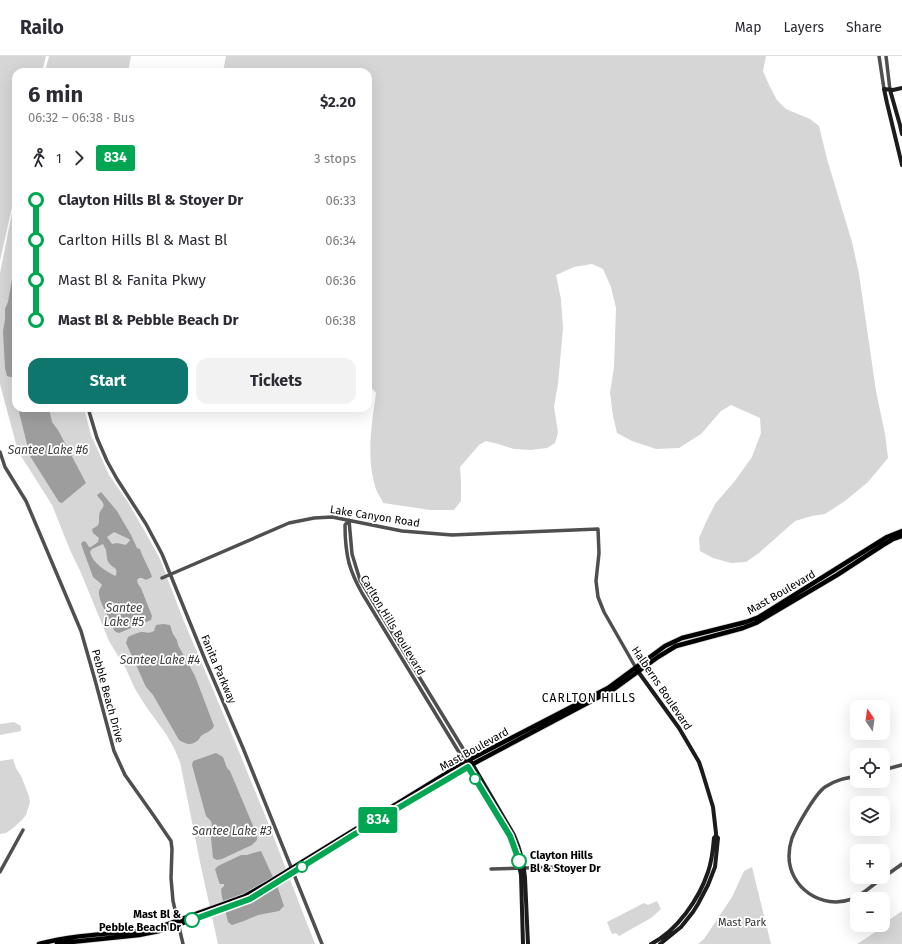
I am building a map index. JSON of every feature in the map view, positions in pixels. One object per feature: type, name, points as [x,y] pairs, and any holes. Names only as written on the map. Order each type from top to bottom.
[{"type":"main road","points":[[902,88],[893,90],[884,89],[902,164]]},
{"type":"main road","points":[[890,90],[902,134]]},
{"type":"main road","name":"Mast Boulevard","points":[[637,670],[662,648],[675,641],[746,622],[759,617],[887,537],[902,530]]},
{"type":"main road","name":"Mast Boulevard","points":[[57,944],[139,935],[159,931],[245,896],[285,875],[469,763],[608,688],[661,654],[686,642],[743,628],[756,623],[884,545],[902,536]]},
{"type":"main road","name":"Halberns Boulevard","points":[[637,670],[679,728],[699,762],[713,807],[716,835]]},
{"type":"main road","name":"Carlton Hills Boulevard","points":[[469,763],[510,836],[522,868],[528,944]]},
{"type":"main road","points":[[651,944],[669,932],[691,906],[708,872],[714,838],[716,835]]},
{"type":"main road","points":[[660,944],[681,927],[693,912],[708,884],[715,867],[718,838],[716,835]]},
{"type":"main road","name":"Carlton Hills Boulevard","points":[[522,868],[523,944]]},
{"type":"main road","name":"Mast Boulevard","points":[[40,944],[63,938],[140,931],[178,923]]},
{"type":"street","points":[[879,56],[884,89]]},
{"type":"street","points":[[886,56],[890,90]]},
{"type":"street","name":"Fanita Parkway","points":[[89,412],[96,438],[107,461],[162,554],[243,748],[322,944]]},
{"type":"street","name":"Pebble Beach Drive","points":[[0,452],[5,467],[26,501],[81,631],[114,751],[125,775],[170,841],[172,849],[171,878],[173,901],[183,944]]},
{"type":"street","name":"Lake Canyon Road","points":[[162,578],[257,536],[296,521],[323,517],[349,520],[402,531],[452,535],[598,529]]},
{"type":"street","name":"Carlton Hills Boulevard","points":[[349,520],[352,554],[360,580],[469,763]]},
{"type":"street","name":"Halberns Boulevard","points":[[598,529],[599,552],[596,581],[598,597],[604,612],[637,670]]},
{"type":"street","points":[[890,768],[902,765]]},
{"type":"street","points":[[850,778],[836,781],[823,789],[817,795],[795,832],[789,852],[793,874],[799,884],[813,896],[823,900],[839,902],[857,896],[902,864]]},
{"type":"street","points":[[0,872],[23,830]]},
{"type":"street","points":[[491,869],[559,867]]},
{"type":"green space","points":[[0,56],[46,56],[43,68],[12,68],[12,207],[0,261]]},
{"type":"green space","points":[[49,56],[131,56],[129,68],[46,68]]},
{"type":"green space","points":[[226,56],[766,56],[763,71],[777,100],[786,109],[810,119],[819,126],[827,159],[852,242],[859,274],[876,391],[885,434],[888,458],[868,482],[845,501],[825,514],[795,521],[759,553],[746,562],[731,563],[713,558],[700,551],[699,538],[715,504],[734,482],[752,457],[761,433],[760,418],[731,405],[721,411],[701,434],[679,448],[656,449],[632,441],[617,433],[610,393],[614,367],[616,308],[611,287],[603,269],[592,264],[574,267],[556,275],[561,299],[563,328],[558,384],[554,406],[558,433],[555,443],[547,448],[531,450],[514,449],[486,441],[479,445],[460,467],[461,501],[454,510],[430,510],[383,503],[376,490],[372,475],[370,451],[376,393],[372,388],[372,68],[224,68]]},
{"type":"green space","points":[[12,213],[12,412],[85,412],[91,435],[109,475],[128,502],[160,559],[183,619],[269,825],[315,944],[218,944],[180,762],[166,734],[135,689],[126,669],[109,641],[52,505],[21,456],[16,444],[0,384],[0,273]]},
{"type":"green space","points":[[14,722],[21,726],[21,731],[0,735],[0,724]]},
{"type":"green space","points":[[13,759],[29,796],[30,802],[26,815],[22,820],[6,833],[0,834],[0,761]]},
{"type":"green space","name":"Mast Park","points":[[752,867],[771,944],[698,944],[704,939],[732,897],[744,871]]},
{"type":"green space","points":[[657,901],[661,909],[651,918],[619,936],[616,933],[612,934],[607,922],[644,903],[648,905]]},
{"type":"green space","points":[[902,911],[902,944],[857,944],[875,932],[890,932],[890,919]]},
{"type":"water","points":[[12,279],[12,377],[7,376],[5,368],[3,332],[5,309],[8,302]]},
{"type":"water","name":"Santee Lake #6","points":[[19,412],[50,412],[52,422],[58,430],[86,483],[62,503],[59,502],[30,456]]},
{"type":"water","name":"Santee Lake #5","points":[[101,492],[117,511],[137,548],[140,549],[152,577],[146,580],[139,578],[137,580],[152,616],[151,620],[119,633],[113,629],[102,604],[99,590],[102,585],[93,577],[81,544],[83,541],[91,547],[98,542],[99,538],[93,533],[92,529],[98,525],[99,514],[104,506],[97,495]],"holes":[[[114,532],[129,539],[130,540],[126,545],[117,543],[112,544],[107,537]],[[103,544],[108,561],[116,570],[115,576],[100,566],[94,560],[90,552],[92,549]]]},
{"type":"water","name":"Santee Lake #4","points":[[156,625],[170,625],[178,645],[195,676],[214,726],[211,730],[201,736],[198,741],[192,744],[179,740],[153,695],[146,687],[126,643],[128,637],[136,633],[152,632],[154,631]]},
{"type":"water","name":"Santee Lake #3","points":[[216,753],[223,757],[227,768],[230,771],[257,835],[257,840],[252,845],[217,860],[213,858],[210,828],[212,825],[211,821],[206,816],[192,765],[193,761]]},
{"type":"water","points":[[261,851],[278,888],[284,906],[279,911],[258,915],[232,925],[228,922],[222,897],[221,889],[224,884],[220,884],[215,869],[218,866],[241,855]]},
{"type":"bus line","name":"834","points":[[192,920],[250,899],[371,824],[468,767],[510,836],[519,861]]},
{"type":"place","name":"Clayton Hills Bl & Stoyer Dr","points":[[519,861]]},
{"type":"place","name":"Mast Bl & Pebble Beach Dr","points":[[192,920]]},
{"type":"district","name":"CARLTON HILLS","points":[[589,698]]}]
